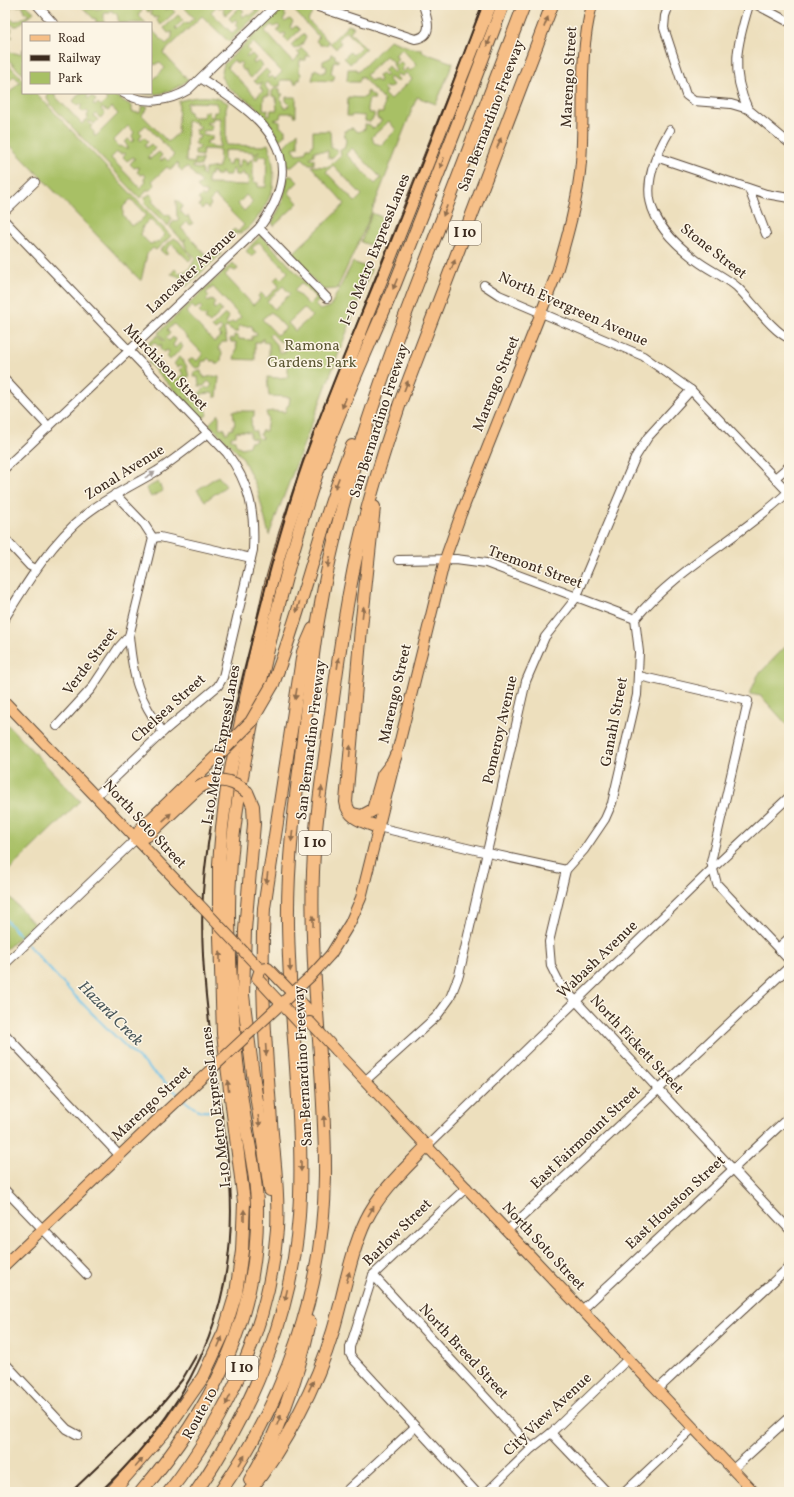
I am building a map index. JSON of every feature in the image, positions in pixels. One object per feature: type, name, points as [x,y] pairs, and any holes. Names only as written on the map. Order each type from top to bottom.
[{"type":"highway","name":"I-10 Metro ExpressLanes","points":[[112,1492],[143,1459],[166,1430],[203,1377],[224,1332],[235,1300],[242,1251],[244,1202],[227,1077],[223,1034],[219,904],[219,864],[229,781],[270,587],[285,534],[309,462],[490,5]]},
{"type":"highway","name":"I-10 Metro ExpressLanes","points":[[140,1492],[179,1442],[219,1376],[239,1331],[250,1294],[258,1213],[252,1157],[242,1106],[238,1066],[229,916],[235,819],[238,797],[260,686],[280,597],[299,530],[346,396],[394,285],[503,5]]},
{"type":"highway","name":"San Bernardino Freeway","points":[[196,1492],[224,1450],[266,1361],[286,1297],[298,1226],[300,1140],[290,970],[288,885],[296,794],[318,617],[337,524],[362,436],[390,356],[524,5]]},
{"type":"highway","name":"San Bernardino Freeway","points":[[220,1492],[241,1462],[260,1428],[287,1369],[309,1298],[322,1230],[325,1168],[312,901],[315,845],[342,640],[361,536],[380,463],[400,403],[552,5]]},
{"type":"highway","points":[[136,839],[141,829],[251,722],[273,684],[283,658],[335,488],[390,356]]},
{"type":"highway","points":[[378,827],[356,818],[348,811],[346,802],[361,628],[380,463]]},
{"type":"highway","name":"I 10","points":[[277,1229],[277,1187],[263,1004],[262,946],[264,908],[304,652],[318,617]]},
{"type":"highway","points":[[348,811],[355,815],[362,816],[373,810],[383,775],[393,762],[396,755]]},
{"type":"highway","points":[[136,839],[148,836],[198,788],[212,781],[224,780],[237,784],[247,792],[253,806],[254,824],[245,930],[243,995],[253,1075],[277,1229]]},
{"type":"highway","points":[[249,1492],[269,1465],[294,1423],[319,1368],[332,1332],[354,1254],[366,1220],[391,1183],[428,1145]]},
{"type":"highway","name":"Route 10","points":[[169,1492],[205,1441],[222,1411],[244,1364],[268,1290],[277,1229]]},
{"type":"highway","name":"I 10","points":[[242,1492],[271,1440],[298,1368],[313,1308],[322,1230]]},
{"type":"main road","name":"Marengo Street","points":[[5,1265],[292,993],[330,954],[350,923],[361,898],[445,559],[463,509],[542,312],[556,275],[568,235],[578,184],[582,135],[582,78],[584,50],[587,22],[592,5]]},
{"type":"main road","name":"North Soto Street","points":[[5,702],[260,969]]},
{"type":"main road","name":"North Soto Street","points":[[260,969],[268,968],[311,1012],[310,1022],[428,1145],[507,1231],[754,1492]]},
{"type":"main road","name":"North Soto Street","points":[[260,969],[257,978],[300,1024],[310,1022]]},
{"type":"street","points":[[37,5],[53,22]]},
{"type":"street","points":[[126,94],[145,101],[167,100],[188,90],[202,79],[276,5]]},
{"type":"street","points":[[312,5],[413,39],[419,39],[426,34],[428,23],[423,5]]},
{"type":"street","points":[[669,5],[665,16],[664,28],[686,95],[694,100],[730,104],[748,109],[789,143]]},
{"type":"street","points":[[748,109],[742,95],[736,63],[737,51],[749,5]]},
{"type":"street","points":[[756,5],[789,22]]},
{"type":"street","name":"Lancaster Avenue","points":[[5,468],[259,228],[270,213],[280,190],[282,177],[282,164],[277,147],[262,124],[250,111],[202,79]]},
{"type":"street","name":"Stone Street","points":[[670,130],[656,157],[649,176],[648,191],[651,207],[658,222],[667,233],[696,260],[730,281],[780,332],[789,338]]},
{"type":"street","points":[[656,157],[748,189],[780,198],[789,198]]},
{"type":"street","points":[[5,211],[35,182]]},
{"type":"street","points":[[748,189],[766,234]]},
{"type":"street","name":"Murchison Street","points":[[5,221],[208,433],[236,466],[252,501],[254,532],[251,558]]},
{"type":"street","points":[[259,228],[327,298]]},
{"type":"street","name":"North Evergreen Avenue","points":[[484,285],[499,295],[643,356],[691,390],[789,493]]},
{"type":"street","points":[[5,380],[49,426]]},
{"type":"street","name":"Pomeroy Avenue","points":[[366,1080],[437,1016],[450,998],[459,975],[488,854],[526,681],[545,637],[576,598],[636,456],[648,437],[691,390]]},
{"type":"street","name":"Zonal Avenue","points":[[5,618],[36,569],[62,537],[84,516],[115,494],[172,461],[208,433]]},
{"type":"street","points":[[775,478],[789,466]]},
{"type":"street","points":[[635,619],[690,567],[768,512],[789,493]]},
{"type":"street","points":[[115,494],[144,524],[153,538],[160,537],[251,558]]},
{"type":"street","name":"Verde Street","points":[[57,726],[91,689],[119,647],[129,636],[153,538]]},
{"type":"street","points":[[5,539],[30,566],[36,569]]},
{"type":"street","name":"Chelsea Street","points":[[96,796],[163,732],[218,686],[223,677],[251,558]]},
{"type":"street","name":"Tremont Street","points":[[398,560],[472,560],[492,565],[635,619]]},
{"type":"street","name":"Ganahl Street","points":[[566,870],[584,850],[605,819],[612,803],[637,695],[639,676],[635,619]]},
{"type":"street","points":[[129,636],[131,661],[143,702],[163,732]]},
{"type":"street","points":[[639,676],[748,701],[711,862],[712,869],[717,884],[789,960]]},
{"type":"street","name":"Wabash Avenue","points":[[428,1145],[712,869],[789,798]]},
{"type":"street","points":[[378,827],[488,854],[566,870]]},
{"type":"street","points":[[5,964],[136,839]]},
{"type":"street","name":"North Fickett Street","points":[[566,870],[549,942],[549,957],[555,976],[658,1090],[789,1229]]},
{"type":"street","points":[[778,948],[789,938]]},
{"type":"street","name":"East Fairmount Street","points":[[507,1231],[789,967]]},
{"type":"street","points":[[5,1034],[120,1156]]},
{"type":"street","name":"East Houston Street","points":[[582,1310],[789,1117]]},
{"type":"street","name":"Barlow Street","points":[[415,1427],[353,1359],[350,1354],[350,1347],[373,1275],[467,1187]]},
{"type":"street","points":[[5,1190],[87,1275]]},
{"type":"street","points":[[657,1390],[789,1267]]},
{"type":"street","name":"North Breed Street","points":[[373,1275],[532,1448]]},
{"type":"street","name":"City View Avenue","points":[[487,1492],[628,1359]]},
{"type":"street","points":[[5,1363],[67,1429],[78,1435]]},
{"type":"street","points":[[733,1469],[789,1418]]},
{"type":"street","points":[[345,1492],[415,1427],[476,1492]]},
{"type":"street","points":[[624,1492],[693,1428]]},
{"type":"street","points":[[551,1433],[607,1492]]},
{"type":"green space","points":[[5,5],[26,5],[34,12],[18,26],[11,24],[8,25],[12,29],[10,35],[13,37],[9,38],[9,44],[5,44],[8,38],[5,40],[7,22],[5,22],[5,16],[9,15],[10,19],[17,21],[28,16],[28,13],[24,13],[23,6],[10,6],[10,12],[5,12]]},
{"type":"green space","points":[[106,5],[167,5],[165,10],[171,8],[175,12],[161,25],[157,21],[158,17],[155,18],[151,14],[151,10],[148,12],[144,8],[138,15],[145,22],[119,22],[117,14],[113,13],[112,10],[109,13],[104,13],[104,22],[96,22],[96,19],[82,7],[87,6],[88,9],[100,9]]},
{"type":"green space","points":[[182,5],[236,5],[226,15],[223,11],[225,6],[219,8],[217,6],[211,12],[232,33],[238,28],[235,25],[238,21],[236,19],[232,22],[229,18],[240,7],[244,11],[241,14],[243,17],[247,14],[250,16],[256,11],[251,5],[267,5],[229,42],[202,16],[163,53],[188,80],[178,87],[166,92],[152,94],[152,81],[165,68],[159,62],[155,65],[152,64],[152,30],[166,44],[172,39],[172,32],[168,33],[164,28],[178,15],[183,20],[175,28],[177,30],[185,22],[187,24],[194,18]]},
{"type":"green space","points":[[286,5],[293,5],[313,12],[308,20],[329,42],[327,45],[320,45],[316,41],[319,37],[291,7],[284,13],[286,16],[283,20],[285,22],[290,19],[293,22],[290,27],[292,29],[296,26],[300,30],[288,42],[284,37],[286,34],[285,33],[281,34],[277,31],[280,27],[278,25],[274,27],[271,25],[265,31],[293,62],[300,55],[297,52],[302,48],[310,56],[306,56],[306,60],[300,60],[299,71],[301,74],[300,80],[297,80],[297,83],[294,83],[294,80],[281,80],[280,86],[274,87],[267,82],[265,84],[269,91],[269,96],[264,96],[263,109],[268,110],[267,116],[270,116],[271,110],[277,110],[276,97],[272,96],[272,91],[276,88],[280,89],[280,94],[283,94],[280,99],[285,108],[290,105],[286,101],[286,97],[296,97],[296,116],[294,116],[294,113],[281,113],[280,118],[274,120],[280,122],[280,127],[285,130],[285,135],[279,140],[260,111],[227,86],[221,76],[224,64]],"holes":[[[253,42],[282,72],[275,79],[272,76],[269,79],[267,76],[270,73],[266,69],[254,81],[257,84],[262,83],[260,88],[263,91],[256,97],[227,67],[234,60],[237,64],[240,62],[242,64],[240,66],[244,71],[246,69],[246,73],[251,78],[263,65],[259,61],[254,64],[253,62],[256,58],[252,54],[248,57],[246,56],[250,52],[247,48]]]},
{"type":"green space","points":[[348,25],[354,27],[350,32],[366,49],[350,64],[344,58],[350,52],[353,55],[361,47],[346,31],[338,39],[341,43],[336,49],[330,43]]},
{"type":"green space","points":[[303,34],[306,37],[301,46],[294,49],[291,45]]},
{"type":"green space","points":[[390,40],[411,48],[422,49],[422,52],[453,63],[436,104],[417,97],[366,226],[337,289],[323,290],[291,255],[345,204],[311,166],[328,167],[341,155],[340,149],[344,149],[346,141],[344,131],[347,129],[352,128],[358,132],[365,129],[365,124],[370,125],[373,129],[382,121],[377,118],[377,113],[383,113],[384,100],[361,76],[359,82],[347,81],[348,69],[356,69],[358,72]],"holes":[[[402,49],[417,65],[410,71],[407,68],[403,72],[401,70],[404,65],[401,62],[396,65],[395,63],[398,59],[395,55]],[[386,56],[392,61],[396,71],[394,73],[388,66],[384,70],[387,74],[386,76],[381,73],[378,76],[380,80],[379,82],[374,79],[371,81],[366,75]],[[406,73],[412,79],[390,100],[384,94],[386,91],[383,89],[385,87],[389,88],[393,85],[388,79],[390,77],[397,82],[399,80],[396,76],[398,74],[402,76]],[[389,121],[396,130],[381,145],[374,143],[372,137]],[[352,148],[381,178],[375,184],[346,154]],[[333,165],[362,195],[355,202],[326,172]]]},
{"type":"green space","points":[[5,47],[9,47],[9,52],[20,54],[22,51],[22,74],[5,56]]},
{"type":"green space","points":[[331,54],[335,55],[335,59],[338,59],[338,62],[334,61],[331,73],[335,75],[333,81],[312,80],[315,69],[323,73],[327,70],[326,66],[323,65],[323,61],[330,58]]},
{"type":"green space","points":[[5,61],[22,78],[22,94],[37,94],[171,236],[156,250],[153,248],[147,254],[141,281],[5,140],[5,97],[20,82],[14,76],[5,85]],"holes":[[[131,199],[146,215],[139,222],[131,226],[123,215],[123,207]],[[150,219],[165,235],[158,242],[150,244],[141,235],[143,226]]]},
{"type":"green space","points":[[367,91],[374,96],[375,99],[369,99],[367,108],[369,113],[374,113],[374,117],[370,122],[365,121],[365,116],[347,116],[348,97],[363,98],[367,96]]},
{"type":"green space","points":[[48,94],[55,94],[54,95],[82,124],[88,118],[87,115],[89,113],[87,111],[83,112],[80,108],[82,106],[80,104],[78,106],[73,101],[79,94],[88,94],[88,99],[92,96],[96,100],[93,104],[95,106],[98,103],[101,106],[107,100],[103,94],[112,94],[132,106],[132,112],[140,113],[142,106],[148,107],[142,115],[168,142],[178,133],[179,101],[204,97],[222,100],[228,103],[226,109],[226,145],[263,146],[268,144],[274,171],[274,181],[271,193],[256,219],[243,232],[237,234],[231,232],[234,229],[238,232],[244,225],[215,196],[209,202],[211,204],[208,209],[205,206],[202,209],[199,206],[201,202],[198,199],[202,195],[204,198],[208,193],[202,192],[197,187],[202,183],[187,167],[182,171],[178,167],[179,165],[177,163],[171,170],[167,167],[152,181],[155,185],[150,190],[146,190],[140,198],[47,99]],"holes":[[[187,103],[217,103],[218,112],[214,112],[213,117],[210,117],[209,112],[204,112],[203,117],[191,117],[190,112],[187,111]],[[112,107],[118,114],[96,136],[94,136],[94,132],[90,128],[92,126],[87,122],[89,121],[94,124],[98,120],[94,116],[96,114],[100,118],[105,114],[101,109],[102,108],[108,111]],[[213,118],[221,118],[220,147],[212,147],[211,145],[207,144],[207,141],[212,140],[212,136],[203,134],[203,131],[212,130],[212,125],[207,124],[207,122],[212,122]],[[187,121],[196,122],[196,125],[200,126],[200,129],[196,130],[196,135],[200,136],[199,139],[196,139],[195,144],[200,146],[199,149],[195,150],[195,155],[202,156],[203,149],[220,150],[219,167],[205,169],[204,176],[202,175],[202,169],[193,168],[193,165],[201,166],[202,159],[195,159],[195,163],[186,162]],[[146,125],[174,155],[168,161],[165,158],[161,161],[159,159],[162,155],[159,152],[150,159],[148,157],[155,148],[151,144],[146,148],[145,145],[148,141],[144,137],[141,141],[139,139],[142,134],[139,131]],[[128,126],[134,132],[132,136],[134,140],[132,142],[128,139],[125,142],[128,148],[126,149],[121,146],[119,147],[113,141]],[[260,150],[254,157],[255,160],[258,159],[258,156],[267,156],[266,187],[258,187],[258,183],[253,182],[253,160],[250,160],[247,166],[246,160],[241,160],[239,168],[237,168],[236,160],[231,160],[230,165],[227,165],[224,160],[224,151],[253,152],[254,155]],[[117,152],[126,154],[123,157],[127,161],[133,157],[135,158],[130,164],[134,168],[138,167],[139,169],[137,172],[146,176],[144,179],[146,182],[140,188],[111,158]],[[232,169],[234,169],[235,175],[240,175],[243,172],[244,175],[249,177],[248,185],[208,184],[208,175],[211,175],[211,172],[214,172],[215,175],[220,175],[222,172],[224,175],[230,175]],[[246,195],[253,202],[244,211],[238,204]]]},
{"type":"green space","points":[[313,131],[330,131],[331,148],[337,149],[337,153],[332,158],[328,158],[328,151],[314,151],[314,155],[310,157],[310,159],[314,159],[314,164],[309,164],[302,158],[292,167],[287,167],[283,147],[298,132],[298,147],[293,148],[297,154],[305,153],[307,148],[311,148],[313,144]]},
{"type":"green space","points":[[288,176],[292,176],[298,182],[288,192],[298,203],[274,226],[272,223],[282,203]]},
{"type":"green space","points":[[150,194],[154,198],[152,201],[166,216],[169,214],[172,219],[168,226],[144,203],[146,201],[144,198]]},
{"type":"green space","points":[[176,200],[183,206],[179,210],[186,217],[188,216],[193,223],[190,225],[187,222],[181,228],[209,258],[216,252],[213,249],[216,247],[221,254],[186,287],[181,278],[171,274],[175,269],[179,273],[188,270],[195,257],[187,250],[184,242],[186,238],[183,241],[170,227],[172,223],[179,219],[177,216]]},
{"type":"green space","points":[[372,213],[386,219],[375,247],[361,242]]},
{"type":"green space","name":"Ramona Gardens Park","points":[[261,235],[321,299],[315,305],[320,310],[330,307],[353,262],[371,269],[269,535],[257,488],[242,457],[209,424],[219,414],[219,428],[225,429],[225,433],[228,433],[229,430],[233,429],[233,425],[235,425],[233,411],[254,411],[254,416],[251,419],[252,431],[256,431],[257,437],[261,439],[263,437],[260,435],[261,431],[266,431],[268,419],[266,412],[285,412],[287,406],[289,405],[290,397],[269,396],[267,377],[288,377],[288,362],[269,360],[269,343],[263,342],[263,338],[260,342],[255,342],[255,360],[234,359],[237,346],[236,342],[231,342],[230,339],[232,338],[234,340],[234,335],[238,336],[239,339],[252,340],[252,336],[256,336],[257,333],[253,332],[252,326],[239,326],[238,332],[234,332],[226,327],[224,329],[227,342],[222,342],[218,348],[222,353],[219,364],[215,364],[215,361],[211,361],[208,358],[206,361],[202,361],[201,367],[196,368],[188,361],[193,358],[197,361],[203,354],[174,324],[167,330],[170,333],[166,338],[169,341],[173,337],[176,340],[173,345],[175,348],[180,343],[183,347],[170,360],[167,356],[169,352],[168,350],[163,352],[160,349],[162,344],[158,346],[154,342],[150,346],[148,344],[158,335],[164,342],[165,341],[158,333],[233,263],[238,269],[235,271],[231,269],[225,275],[253,305],[260,299],[258,296],[261,293],[266,298],[279,286],[274,280],[278,276],[281,279],[288,272],[259,242],[252,248],[256,252],[252,257],[246,251]],"holes":[[[301,283],[316,298],[309,305],[294,290]],[[283,286],[290,294],[274,309],[267,301]],[[213,287],[241,317],[234,323],[232,322],[228,325],[226,323],[229,317],[225,314],[212,327],[215,330],[220,327],[222,329],[219,334],[221,336],[214,342],[186,312],[192,306],[195,309],[200,306],[202,308],[199,312],[203,316],[207,315],[205,319],[210,323],[222,311],[219,307],[214,309],[213,306],[215,303],[212,299],[208,302],[206,300],[209,296],[206,293]],[[304,308],[312,316],[295,331],[288,323]],[[271,312],[286,328],[277,335],[262,319]],[[271,333],[280,342],[283,340],[286,342],[285,353],[279,352],[277,346],[269,336]],[[236,432],[250,432],[250,438],[256,439],[256,441],[250,442],[249,446],[242,448],[236,445],[235,440],[231,439],[231,437],[236,436]]]},
{"type":"green space","points":[[174,238],[179,241],[192,258],[189,261],[172,244],[166,250],[168,252],[166,255],[160,250]]},
{"type":"green space","points":[[154,357],[176,380],[183,374],[180,370],[183,367],[181,365],[177,367],[174,364],[179,357],[181,358],[186,365],[189,377],[184,377],[184,390],[189,391],[189,398],[193,399],[206,387],[208,389],[212,385],[208,381],[204,386],[199,386],[198,377],[193,377],[194,372],[201,371],[204,378],[213,376],[219,377],[217,397],[214,397],[214,394],[211,393],[201,394],[200,408],[207,410],[207,415],[202,419],[148,363]]},
{"type":"green space","points":[[218,476],[226,486],[205,501],[197,490]]},
{"type":"green space","points":[[158,482],[163,491],[151,497],[146,488]]},
{"type":"green space","points":[[789,643],[789,727],[761,696],[750,694],[758,675]]},
{"type":"green space","points":[[5,722],[80,801],[5,874]]},
{"type":"green space","points":[[5,892],[34,924],[5,950]]},
{"type":"waterway","name":"Hazard Creek","points":[[5,919],[26,942]]},
{"type":"waterway","name":"Hazard Creek","points":[[28,945],[101,1022],[178,1094]]},
{"type":"waterway","name":"Hazard Creek","points":[[184,1100],[199,1110],[209,1111]]},
{"type":"railway","points":[[100,1492],[135,1456],[165,1418],[190,1379],[208,1338],[222,1295],[229,1250],[231,1203],[227,1152],[205,990],[202,925],[205,864],[218,783],[243,675],[278,541],[303,462],[330,390],[419,171],[482,5]]},
{"type":"railway","points":[[71,1492],[158,1409],[182,1380],[197,1354]]}]
